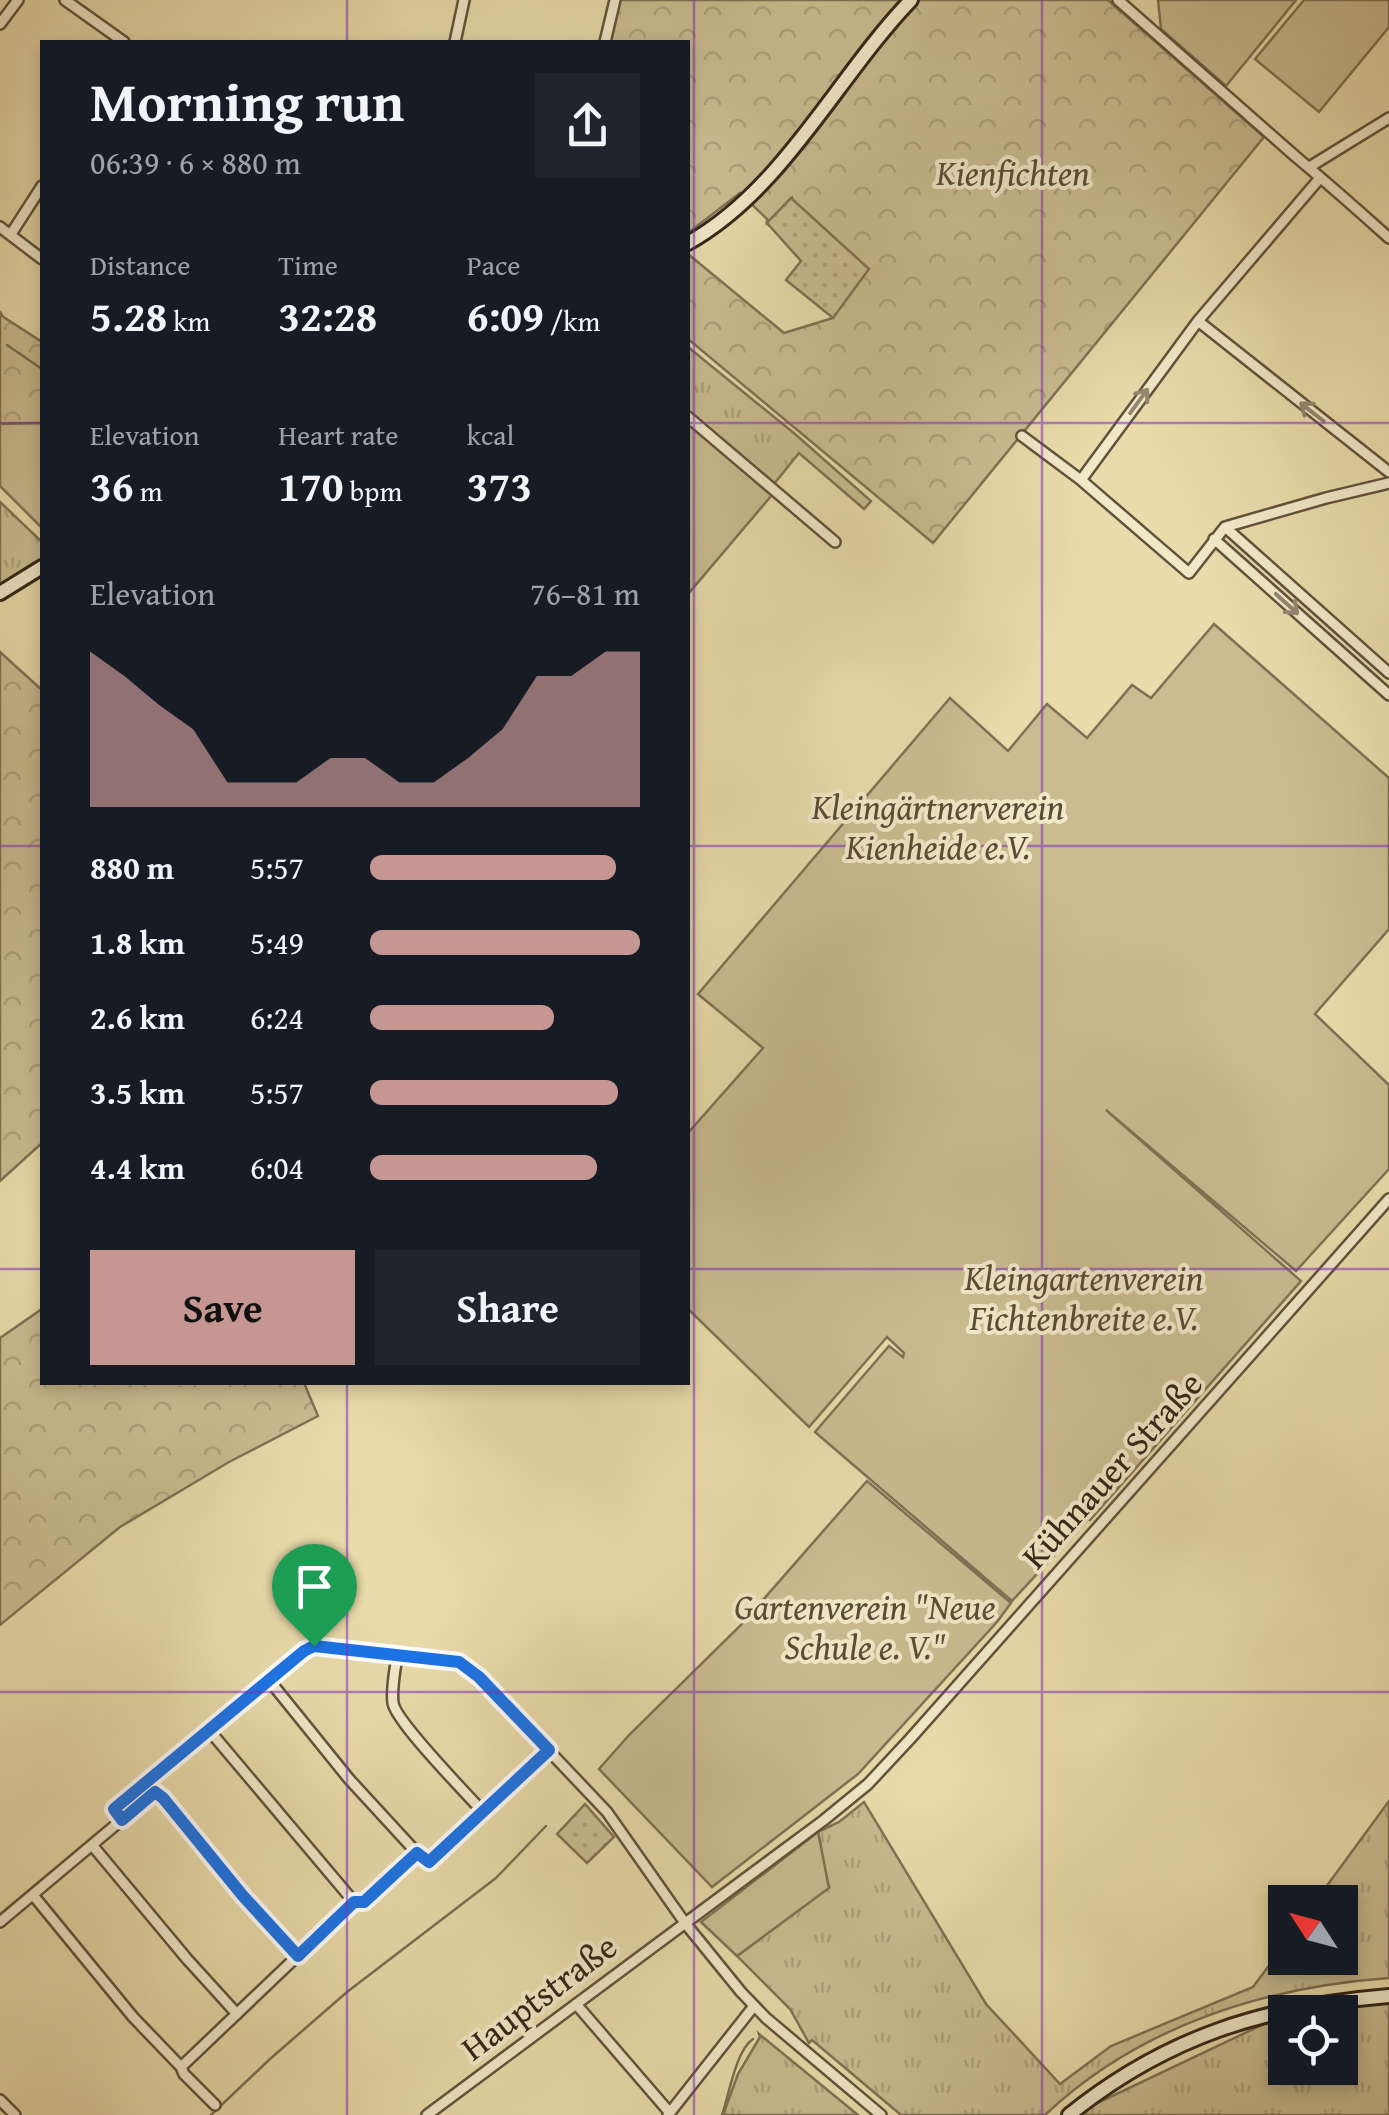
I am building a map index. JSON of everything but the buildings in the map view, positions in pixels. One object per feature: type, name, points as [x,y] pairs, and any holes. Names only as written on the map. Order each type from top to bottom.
[{"type":"street","points":[[0,24],[18,0]]},
{"type":"street","points":[[65,0],[121,40]]},
{"type":"street","points":[[454,40],[464,0]]},
{"type":"street","points":[[605,40],[615,0]]},
{"type":"street","points":[[690,241],[725,218],[755,190],[911,0]]},
{"type":"street","points":[[1118,0],[1389,238]]},
{"type":"street","points":[[1311,166],[1389,118]]},
{"type":"street","points":[[1080,480],[1198,321],[1320,178]]},
{"type":"street","points":[[11,234],[40,189]]},
{"type":"street","points":[[0,227],[40,257]]},
{"type":"street","points":[[1198,321],[1389,472]]},
{"type":"street","points":[[690,420],[835,542]]},
{"type":"street","points":[[1022,436],[1189,573],[1225,528],[1389,483]]},
{"type":"street","points":[[1225,528],[1389,673]]},
{"type":"street","points":[[1214,540],[1389,695]]},
{"type":"street","points":[[0,593],[40,568]]},
{"type":"street","name":"Kühnauer Straße","points":[[685,1923],[840,1808],[875,1777],[1389,1199]]},
{"type":"street","points":[[122,1820],[114,1809],[314,1646],[459,1662],[479,1677],[621,1830],[685,1923],[754,2006],[881,2115]]},
{"type":"street","points":[[397,1656],[394,1710],[484,1812]]},
{"type":"street","points":[[268,1680],[349,1779],[429,1862],[549,1750]]},
{"type":"street","points":[[208,1730],[354,1902]]},
{"type":"street","points":[[147,1782],[298,1956]]},
{"type":"street","points":[[0,1922],[155,1792]]},
{"type":"street","points":[[92,1845],[237,2014]]},
{"type":"street","points":[[180,2067],[354,1902],[364,1902],[417,1853]]},
{"type":"street","points":[[33,1895],[125,2008],[215,2105]]},
{"type":"street","name":"Hauptstraße","points":[[426,2115],[685,1923]]},
{"type":"street","points":[[1070,2115],[1129,2072],[1216,2030],[1310,2004],[1389,1996]]},
{"type":"street","points":[[576,2004],[669,2114],[754,2006]]},
{"type":"street","points":[[0,2100],[15,2115]]},
{"type":"green space","name":"Kienfichten","points":[[618,0],[1108,0],[1264,137],[933,543],[690,341],[690,256],[784,333],[833,318],[792,198],[767,223],[740,193],[690,231],[690,40],[610,40]]},
{"type":"green space","points":[[1158,0],[1296,0],[1226,86],[1161,29]]},
{"type":"green space","points":[[1304,0],[1389,0],[1389,27],[1319,112],[1255,59]]},
{"type":"green space","points":[[791,198],[869,269],[833,318],[786,280],[801,261],[767,223]]},
{"type":"green space","points":[[0,311],[40,341],[40,423],[0,424]]},
{"type":"green space","points":[[690,349],[871,501],[864,509],[799,453],[774,484],[690,413]]},
{"type":"green space","points":[[40,423],[40,526],[0,486],[0,424]]},
{"type":"green space","points":[[690,426],[772,495],[690,592]]},
{"type":"green space","points":[[0,502],[40,540],[40,560],[0,585]]},
{"type":"green space","points":[[1214,624],[1389,778],[1389,929],[1315,1014],[1389,1085],[1389,1169],[1296,1271],[1106,1110],[1301,1281],[1090,1520],[1012,1601],[815,1432],[889,1346],[903,1357],[904,1353],[887,1337],[809,1427],[690,1311],[690,1131],[763,1048],[698,994],[950,698],[1008,751],[1047,704],[1087,738],[1132,685],[1151,698]]},
{"type":"green space","points":[[0,652],[40,688],[40,1145],[0,1181]]},
{"type":"green space","points":[[40,1310],[40,1385],[305,1385],[318,1416],[229,1462],[120,1527],[0,1625],[0,1338]]},
{"type":"green space","name":"Gartenverein \"Neue Schule e. V.\"","points":[[867,1481],[1011,1603],[858,1774],[712,1887],[599,1769],[741,1625]]},
{"type":"green space","points":[[1389,1801],[1389,1978],[1268,1995],[1205,2017],[1120,2058],[1045,2115],[901,2115],[812,2040],[809,2043],[790,2009],[737,1956],[828,1888],[818,1832],[839,1822],[864,1802],[986,2004],[1060,2084],[1111,2046],[1253,1987],[1268,1967],[1268,1975],[1358,1975],[1358,1885],[1327,1885]]},
{"type":"green space","points":[[585,1804],[614,1837],[587,1863],[557,1834]]},
{"type":"green space","points":[[818,1832],[829,1888],[737,1956],[701,1922]]},
{"type":"green space","points":[[1389,2002],[1389,2115],[1081,2115],[1091,2106],[1268,2023],[1268,2085],[1358,2085],[1358,2005]]},
{"type":"green space","points":[[759,2034],[858,2115],[723,2115]]},
{"type":"waterway","points":[[7,345],[40,368]]},
{"type":"waterway","points":[[211,2115],[347,1992],[496,1878],[546,1826]]},
{"type":"waterway","points":[[722,2115],[738,2063],[753,2039]]},
{"type":"route","points":[[314,1646],[459,1662],[479,1677],[549,1750],[429,1862],[417,1853],[364,1902],[354,1902],[298,1956],[163,1798],[155,1792],[122,1820],[114,1809],[314,1646]]},
{"type":"park label","name":"Kleingärtnerverein Kienheide e.V.","points":[[938,827]]},
{"type":"park label","name":"Kleingartenverein Fichtenbreite e.V.","points":[[1084,1298]]}]
